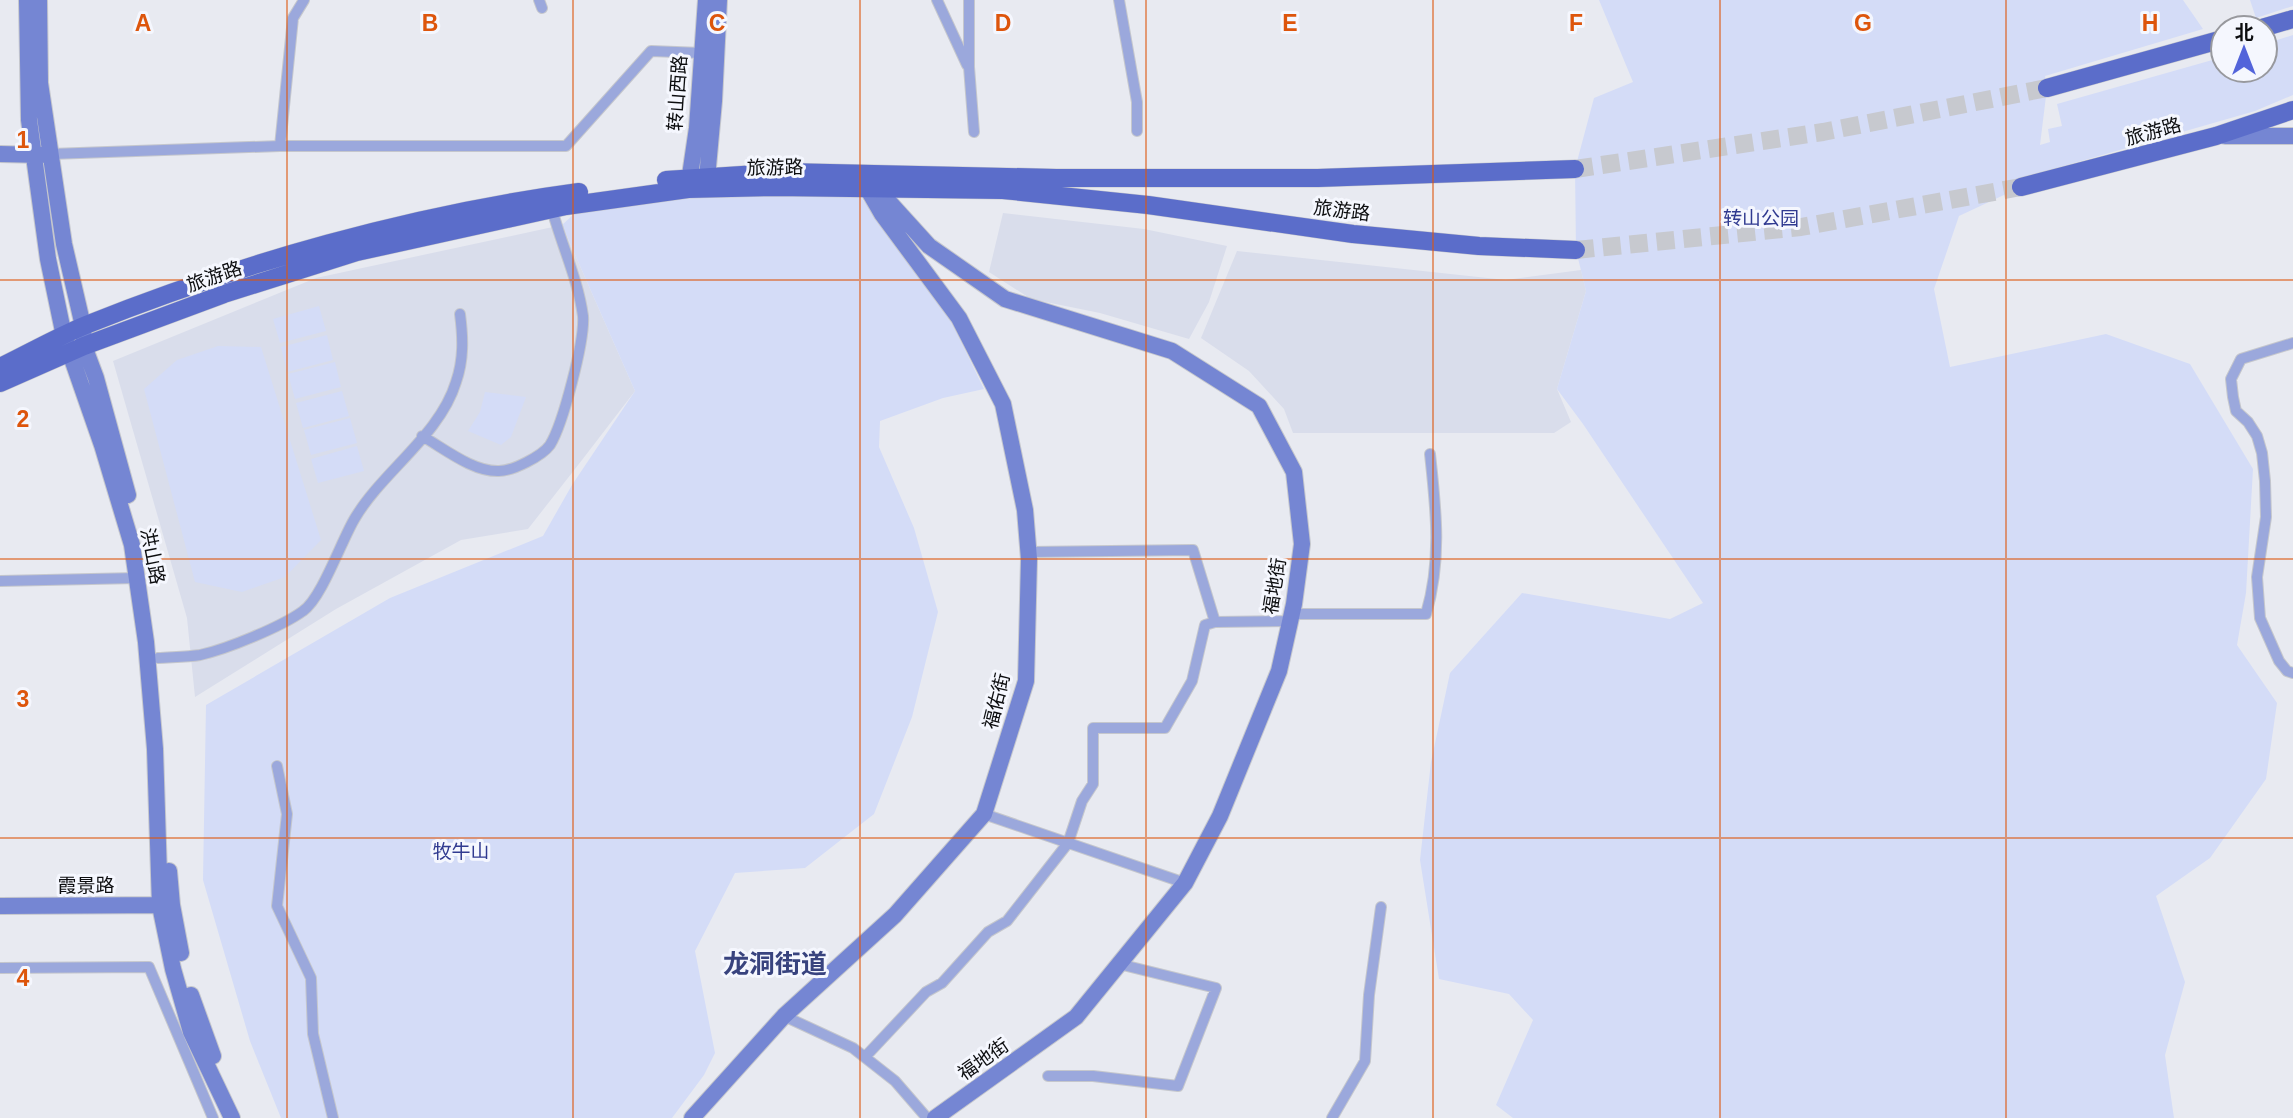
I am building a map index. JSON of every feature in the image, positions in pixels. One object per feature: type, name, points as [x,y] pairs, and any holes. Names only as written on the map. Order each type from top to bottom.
[{"type":"main road","points":[[2047,88],[2209,43]]},
{"type":"main road","name":"旅游路","points":[[2021,187],[2216,136],[2293,110]]},
{"type":"main road","name":"旅游路","points":[[869,184],[1056,178],[1318,178],[1575,169]]},
{"type":"main road","name":"旅游路","points":[[0,383],[73,345],[83,326],[288,254],[420,222],[550,196],[698,183],[785,172],[869,184],[1003,190],[1148,205],[1353,234],[1479,246],[1576,250]]},
{"type":"main road","name":"旅游路","points":[[0,367],[357,251],[552,209],[698,183]]},
{"type":"street","name":"洪山路","points":[[27,0],[28,95],[33,156],[48,259],[132,545],[137,578],[146,642],[173,969],[191,1032],[232,1118]]},
{"type":"street","points":[[39,0],[40,83],[64,244],[83,326]]},
{"type":"street","points":[[280,146],[293,18],[304,0]]},
{"type":"street","name":"转山西路","points":[[698,183],[697,128],[706,0]]},
{"type":"street","name":"转山西路","points":[[698,183],[714,102],[719,0]]},
{"type":"street","points":[[937,0],[969,67]]},
{"type":"street","points":[[969,0],[969,67],[974,132]]},
{"type":"street","points":[[1118,0],[1137,103],[1137,131]]},
{"type":"street","points":[[0,154],[33,156],[280,146],[566,146],[651,51],[701,52]]},
{"type":"street","points":[[2216,136],[2293,136]]},
{"type":"street","name":"福佑街","points":[[692,1118],[784,1016],[895,915],[984,814],[1026,681],[1028,552],[1025,510],[1003,404],[959,318],[882,214],[869,184]]},
{"type":"street","name":"福地街","points":[[869,184],[929,246],[1006,299],[1172,351],[1259,406],[1294,472],[1302,544],[1291,618],[1279,671],[1220,816],[1185,883],[1076,1017],[935,1118]]},
{"type":"street","points":[[422,436],[475,466],[499,471],[520,467],[550,446],[568,400],[578,359],[583,318],[552,209]]},
{"type":"street","points":[[158,658],[200,654],[242,640],[305,610],[323,584],[355,517],[438,419],[456,383],[464,344],[460,314]]},
{"type":"street","points":[[2293,343],[2241,359],[2231,379],[2236,411],[2248,422],[2257,436],[2262,453],[2266,517],[2257,577],[2260,618],[2279,661],[2287,671],[2293,673]]},
{"type":"street","name":"洪山路","points":[[73,345],[99,390],[146,564],[158,658],[166,905],[197,1014],[243,1118]]},
{"type":"street","points":[[865,1057],[926,992],[943,983],[988,932],[1007,921],[1068,843],[1082,801],[1093,784],[1093,727],[1165,727],[1192,681],[1205,625],[1215,622],[1291,618],[1426,614],[1437,564],[1438,527],[1430,454]]},
{"type":"street","points":[[1028,552],[1193,550],[1215,622]]},
{"type":"street","points":[[0,581],[137,578]]},
{"type":"street","points":[[277,766],[287,814],[277,906],[311,978],[313,1034],[332,1118]]},
{"type":"street","points":[[984,814],[1185,883]]},
{"type":"street","name":"霞景路","points":[[0,906],[166,905]]},
{"type":"street","points":[[1332,1118],[1365,1061],[1369,995],[1381,908]]},
{"type":"street","points":[[1048,1076],[1093,1076],[1178,1086],[1216,988],[1119,964]]},
{"type":"street","points":[[0,968],[149,967],[213,1118]]},
{"type":"street","points":[[784,1016],[853,1048],[895,1081],[927,1118]]},
{"type":"shaded area","points":[[1003,213],[1144,229],[1227,246],[1209,302],[1189,339],[1100,313],[1031,299],[989,272]]},
{"type":"shaded area","points":[[562,225],[635,391],[582,460],[528,529],[461,540],[336,609],[195,697],[187,618],[113,361],[316,278]]},
{"type":"shaded area","points":[[1237,251],[1506,280],[1581,270],[1586,291],[1557,389],[1571,422],[1554,433],[1293,433],[1284,409],[1249,371],[1201,338]]},
{"type":"green space","name":"转山公园","points":[[1599,0],[2183,0],[2203,29],[2045,76],[2047,88],[2040,145],[2050,142],[2048,129],[2062,126],[2057,104],[2209,61],[2209,84],[2279,84],[2279,40],[2293,35],[2293,95],[2255,111],[2026,177],[2021,187],[1959,216],[1934,289],[1950,367],[2106,334],[2190,364],[2253,469],[2246,593],[2237,645],[2277,703],[2266,779],[2210,858],[2156,896],[2185,982],[2165,1055],[2174,1118],[1513,1118],[1496,1105],[1533,1020],[1509,994],[1439,979],[1420,860],[1431,762],[1450,673],[1522,593],[1670,619],[1703,603],[1557,389],[1586,291],[1576,250],[1575,169],[1594,98],[1633,82]]},
{"type":"green space","points":[[2250,0],[2293,0],[2293,6],[2268,14],[2255,14]]},
{"type":"green space","name":"牧牛山","points":[[857,193],[934,292],[984,389],[943,398],[880,421],[879,447],[914,528],[938,612],[912,717],[874,814],[805,868],[735,873],[695,951],[715,1053],[704,1075],[672,1118],[281,1118],[250,1041],[203,880],[206,705],[390,598],[543,536],[572,485],[635,391],[562,225],[575,213],[701,194]]},
{"type":"green space","points":[[319,306],[326,331],[280,343],[273,319]]},
{"type":"green space","points":[[327,335],[333,360],[287,372],[281,347]]},
{"type":"green space","points":[[218,346],[261,347],[321,540],[285,577],[242,592],[195,582],[144,389],[177,360]]},
{"type":"green space","points":[[335,362],[341,387],[295,399],[288,374]]},
{"type":"green space","points":[[342,391],[349,416],[303,428],[296,403]]},
{"type":"green space","points":[[485,392],[526,397],[511,437],[501,445],[468,431],[480,412]]},
{"type":"green space","points":[[350,418],[357,443],[311,455],[304,430]]},
{"type":"green space","points":[[357,446],[364,471],[318,483],[311,459]]},
{"type":"tunnel","points":[[1575,169],[1823,132],[2047,88]]},
{"type":"tunnel","points":[[1576,250],[1801,227],[2021,187]]},
{"type":"district","name":"龙洞街道","points":[[775,964]]}]
